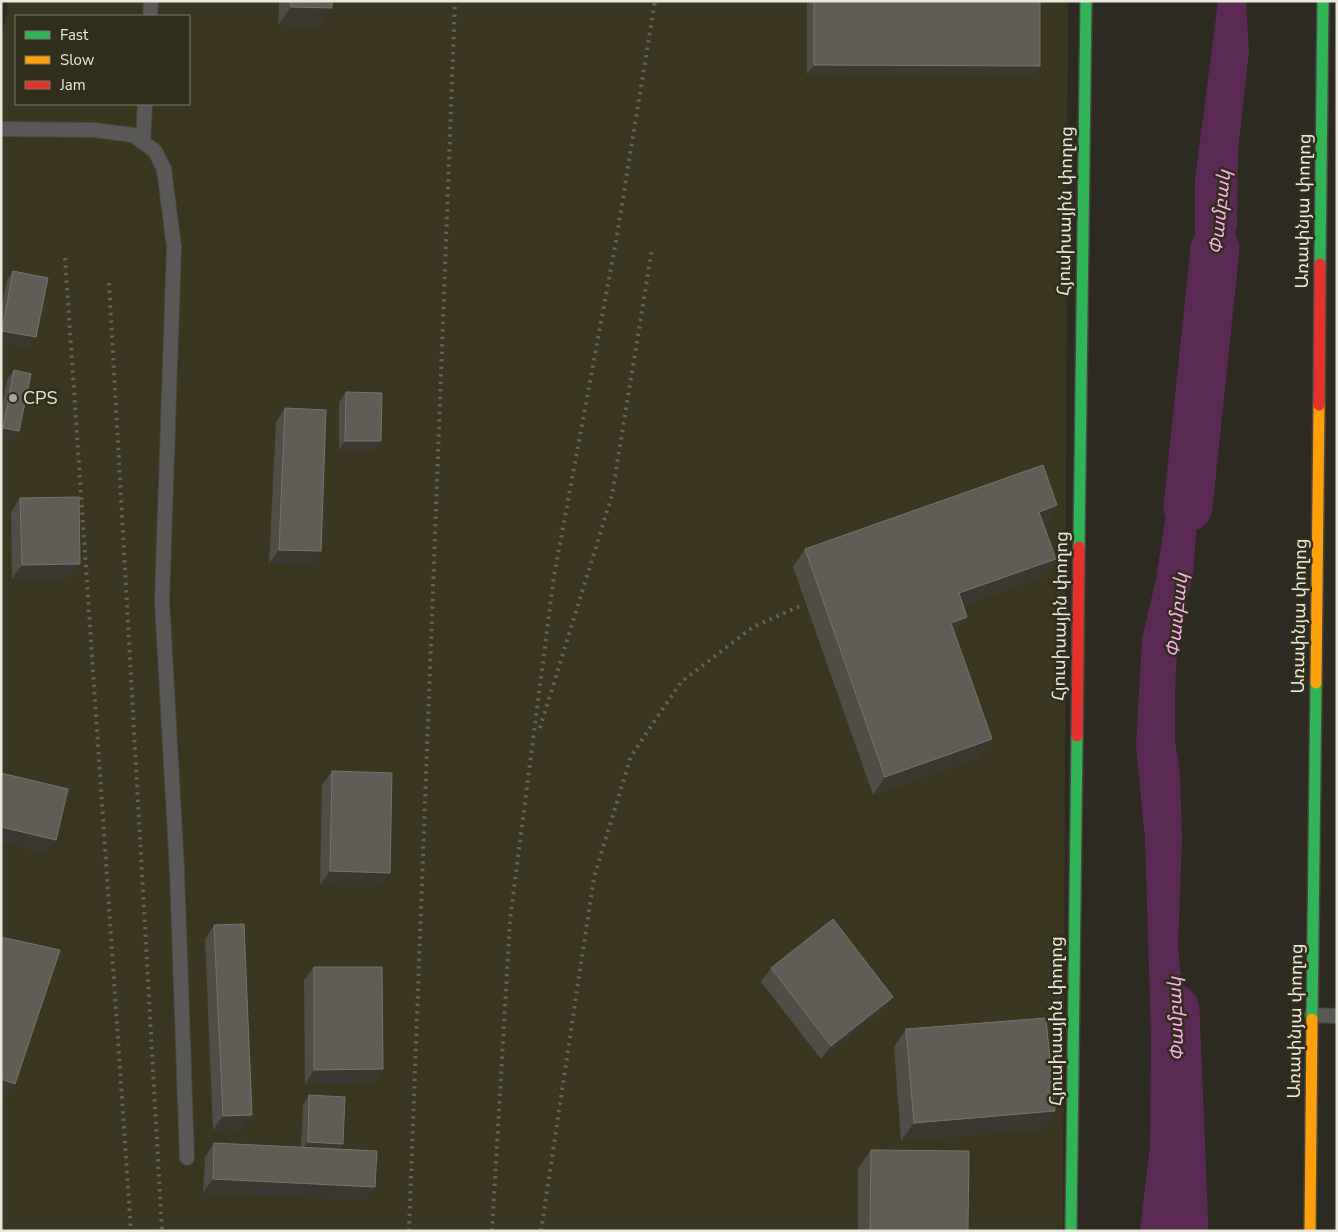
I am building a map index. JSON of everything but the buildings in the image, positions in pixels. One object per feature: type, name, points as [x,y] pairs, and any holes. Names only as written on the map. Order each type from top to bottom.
[{"type":"street","name":"Հյուսիսային փողոց","points":[[1072,1231],[1086,1]]},
{"type":"street","name":"Առափնյա փողոց","points":[[1310,1231],[1323,1]]},
{"type":"lane","points":[[150,15],[151,1]]},
{"type":"lane","points":[[143,140],[145,105]]},
{"type":"lane","points":[[1322,122],[1337,132]]},
{"type":"lane","points":[[1,129],[94,130],[133,135],[143,140],[155,151],[164,169],[174,247],[162,601],[177,871],[186,1158]]},
{"type":"lane","points":[[1312,1015],[1337,1016]]},
{"type":"shaded area","points":[[9,1],[1068,1],[1063,1231],[1,1231],[1,39]]},
{"type":"water","points":[[1218,1],[1246,1],[1249,52],[1238,151],[1237,226],[1218,296],[1206,318],[1203,360],[1190,419],[1190,427],[1198,450],[1203,474],[1202,507],[1197,523],[1193,575],[1183,614],[1176,664],[1175,740],[1180,773],[1182,837],[1178,947],[1185,1015],[1177,1078],[1183,1175],[1191,1231],[1140,1231],[1150,1146],[1151,1037],[1145,839],[1136,746],[1142,638],[1156,579],[1178,435],[1177,390],[1191,318],[1195,257],[1195,180]]},
{"type":"waterway","name":"Փամբակ","points":[[1188,507],[1215,249]]},
{"type":"waterway","name":"Փամբակ","points":[[1175,1009],[1184,1231]]},
{"type":"railway","points":[[409,1231],[455,1]]},
{"type":"railway","points":[[492,1231],[510,920],[554,576],[616,241],[655,1]]},
{"type":"railway","points":[[540,728],[612,495],[652,249]]},
{"type":"railway","points":[[65,258],[131,1231]]},
{"type":"railway","points":[[109,283],[162,1231]]},
{"type":"railway","points":[[541,1231],[594,877],[631,756],[681,682],[753,627],[800,606]]},
{"type":"traffic: fast","points":[[1079,547],[1086,1]]},
{"type":"traffic: fast","points":[[1320,264],[1323,1]]},
{"type":"traffic: fast","points":[[1312,1019],[1316,683]]},
{"type":"traffic: fast","points":[[1071,1231],[1077,736]]},
{"type":"traffic: slow","points":[[1316,683],[1319,405]]},
{"type":"traffic: slow","points":[[1310,1231],[1312,1019]]},
{"type":"traffic: jam","points":[[1319,405],[1320,264]]},
{"type":"traffic: jam","points":[[1077,736],[1079,547]]},
{"type":"place","name":"CPS","points":[[13,398]]}]
